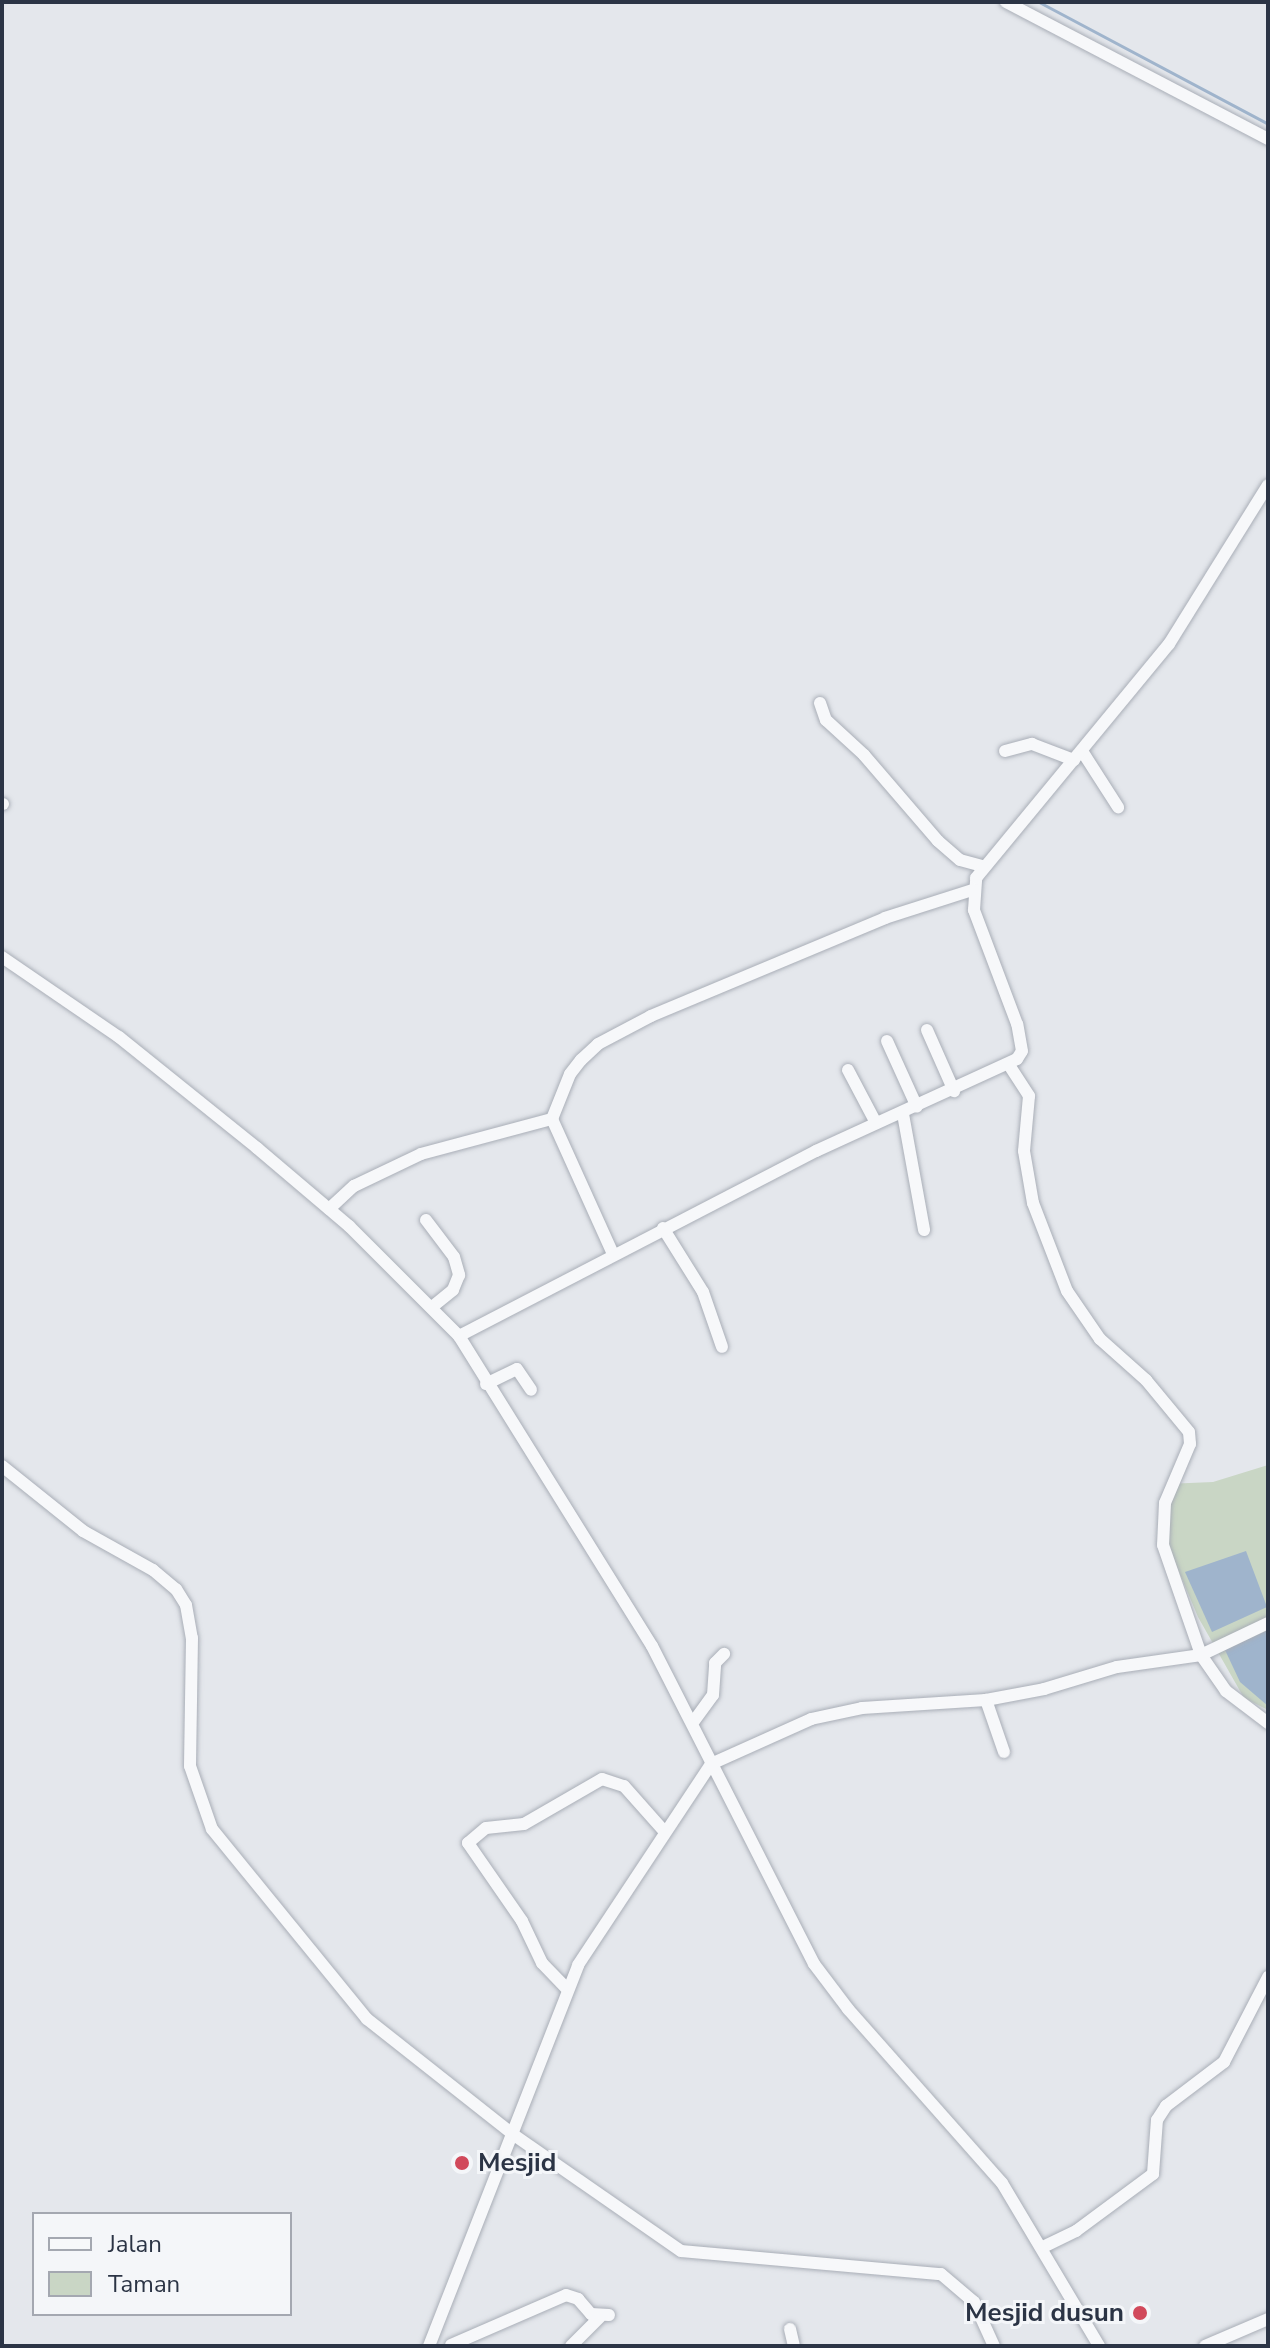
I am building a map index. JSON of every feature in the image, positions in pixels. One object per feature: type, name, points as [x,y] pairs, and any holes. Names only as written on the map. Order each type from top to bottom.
[{"type":"street","points":[[1006,2],[1268,139]]},
{"type":"street","points":[[459,1336],[663,1228],[876,1123],[903,1114],[1009,1065],[1022,1051],[1021,1041],[974,910],[972,890],[982,866],[1169,644],[1268,485]]},
{"type":"street","points":[[820,703],[826,720],[864,755],[938,841],[960,860],[982,866]]},
{"type":"street","points":[[1005,751],[1032,744],[1078,755],[1118,807]]},
{"type":"street","points":[[613,1254],[552,1119],[570,1074],[598,1044],[623,1029],[885,918],[972,890]]},
{"type":"street","points":[[2,957],[119,1037],[329,1209],[433,1306],[459,1336],[486,1384],[623,1597],[694,1721],[801,1942],[829,1988],[1002,2183],[1043,2247],[1099,2346]]},
{"type":"street","points":[[927,1030],[954,1091]]},
{"type":"street","points":[[887,1041],[917,1107]]},
{"type":"street","points":[[1009,1065],[1029,1096],[1024,1151],[1033,1203],[1067,1291],[1100,1339],[1146,1380],[1189,1432],[1190,1444],[1165,1503],[1163,1545],[1201,1655],[1226,1691],[1268,1723]]},
{"type":"street","points":[[848,1070],[876,1123]]},
{"type":"street","points":[[903,1114],[924,1230]]},
{"type":"street","points":[[329,1209],[354,1186],[421,1154],[552,1119]]},
{"type":"street","points":[[426,1220],[454,1257],[459,1275],[453,1290],[433,1306]]},
{"type":"street","points":[[663,1228],[703,1292],[722,1347]]},
{"type":"street","points":[[486,1384],[517,1369],[531,1390]]},
{"type":"street","points":[[2,1466],[83,1531],[153,1570],[176,1589],[186,1605],[192,1638],[190,1766],[212,1829],[359,2011],[514,2135],[681,2251],[941,2274],[969,2296],[994,2346]]},
{"type":"street","points":[[429,2346],[514,2135],[568,1990],[594,1938],[664,1831],[715,1761],[811,1719],[862,1708],[986,1700],[1117,1667],[1201,1655],[1268,1623]]},
{"type":"street","points":[[694,1721],[713,1695],[715,1663],[724,1654]]},
{"type":"street","points":[[986,1700],[1004,1752]]},
{"type":"street","points":[[568,1990],[542,1963],[522,1921],[468,1843],[486,1828],[524,1824],[602,1779],[624,1786],[664,1831]]},
{"type":"street","points":[[1043,2247],[1076,2231],[1153,2174],[1157,2120],[1166,2106],[1224,2062],[1268,1977]]},
{"type":"street","points":[[434,2333],[451,2346],[566,2295],[604,2316],[571,2346]]},
{"type":"street","points":[[1205,2346],[1268,2319]]},
{"type":"street","points":[[790,2329],[794,2346]]},
{"type":"green space","points":[[1268,1465],[1268,1710],[1244,1698],[1198,1617],[1161,1529],[1166,1484],[1213,1482]]},
{"type":"water","points":[[1246,1551],[1267,1607],[1212,1632],[1185,1572]]},
{"type":"water","points":[[1268,1630],[1268,1706],[1240,1682],[1225,1650]]},
{"type":"waterway","points":[[1039,2],[1268,124]]},
{"type":"place","name":"Mesjid","points":[[462,2163]]},
{"type":"place","name":"Mesjid dusun","points":[[1140,2313]]}]
